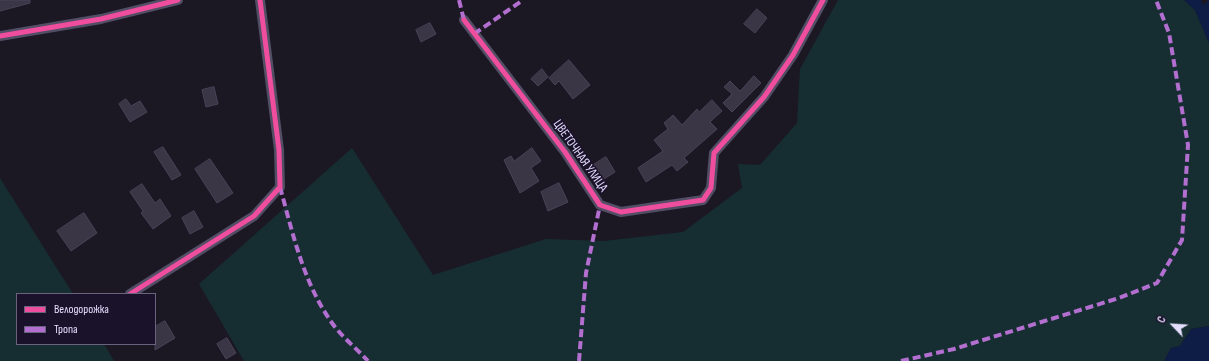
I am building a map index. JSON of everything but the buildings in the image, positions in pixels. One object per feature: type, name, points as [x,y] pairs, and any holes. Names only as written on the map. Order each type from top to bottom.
[{"type":"street","points":[[0,36],[101,19],[178,0]]},
{"type":"street","points":[[132,293],[196,254],[254,216],[280,187],[279,150],[260,0]]},
{"type":"street","name":"ЦВЕТОЧНАЯ УЛИЦА","points":[[464,20],[565,152],[600,205],[621,212],[703,200],[711,188],[714,153],[764,97],[793,55],[823,0]]},
{"type":"green space","points":[[838,0],[1184,0],[1195,10],[1209,43],[1209,326],[1191,329],[1180,346],[1171,348],[1164,361],[244,361],[199,284],[352,148],[433,275],[546,239],[604,241],[683,232],[742,188],[738,164],[760,165],[797,123],[800,69]]},
{"type":"green space","points":[[0,178],[72,293],[16,293],[16,345],[105,345],[114,361],[0,361]]},
{"type":"water","points":[[1184,0],[1201,0],[1203,5],[1209,0],[1209,43],[1195,10]]},
{"type":"water","points":[[1209,326],[1209,361],[1164,361],[1171,348],[1180,346],[1191,329]]},
{"type":"marked path","points":[[459,0],[464,20]]},
{"type":"marked path","points":[[474,34],[523,0]]},
{"type":"marked path","points":[[901,361],[954,349],[1119,298],[1157,283],[1182,240],[1188,145],[1169,33],[1156,0]]},
{"type":"marked path","points":[[280,187],[300,257],[313,291],[332,323],[368,361]]},
{"type":"marked path","points":[[579,361],[586,273],[600,205]]},
{"type":"cycle path","points":[[0,36],[101,19],[178,0]]},
{"type":"cycle path","points":[[132,293],[254,216],[280,187],[279,150],[260,0]]},
{"type":"cycle path","points":[[464,20],[565,152],[600,205],[621,212],[703,200],[711,188],[714,153],[764,97],[793,55],[823,0]]}]
